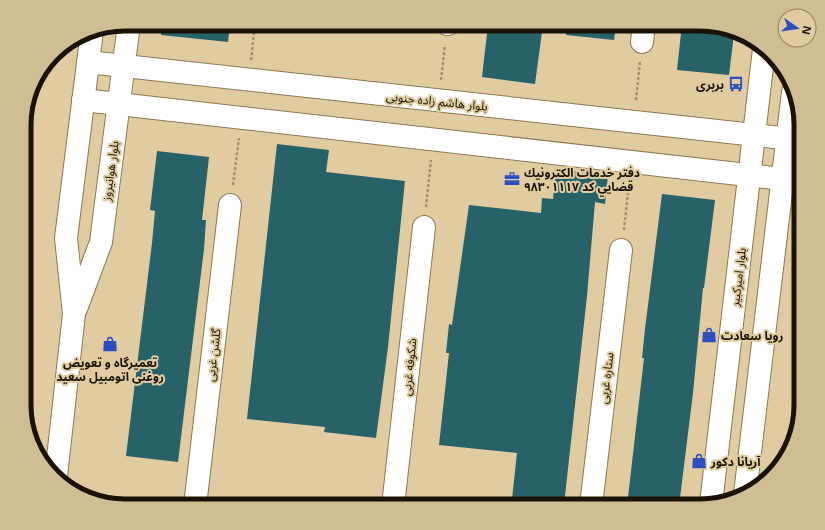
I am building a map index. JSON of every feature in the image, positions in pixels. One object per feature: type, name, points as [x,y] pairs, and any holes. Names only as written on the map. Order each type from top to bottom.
[{"type":"street","name":"بلوار هوانیروز","points":[[74,314],[101,242],[128,31]]},
{"type":"street","name":"بلوار هوانیروز","points":[[57,470],[74,314],[66,238],[91,37]]},
{"type":"street","name":"بلوار امیرکبیر","points":[[712,498],[763,55]]},
{"type":"street","name":"بلوار هاشم زاده جنوبی","points":[[88,62],[794,140]]},
{"type":"street","points":[[83,100],[791,180]]},
{"type":"street","points":[[746,486],[791,180],[794,140],[793,115]]},
{"type":"street","name":"گلشن غربی","points":[[196,499],[230,205]]},
{"type":"street","name":"شکوفه غربی","points":[[394,499],[424,227]]},
{"type":"street","name":"ستاره غربی","points":[[592,499],[621,250]]},
{"type":"path","points":[[249,80],[254,31]]},
{"type":"path","points":[[438,101],[447,31]]},
{"type":"path","points":[[634,123],[642,33]]},
{"type":"path","points":[[230,205],[241,118]]},
{"type":"path","points":[[424,227],[433,140]]},
{"type":"path","points":[[621,250],[631,162]]},
{"type":"building","points":[[161,31],[229,31],[228,42],[161,35]]},
{"type":"building","points":[[487,31],[542,32],[535,84],[482,77]]},
{"type":"building","points":[[566,31],[615,31],[614,40],[566,35]]},
{"type":"building","points":[[681,31],[713,32],[734,37],[729,75],[677,70]]},
{"type":"building","points":[[277,144],[329,150],[326,172],[405,181],[388,347],[376,438],[324,432],[325,427],[247,419]]},
{"type":"building","points":[[157,151],[209,157],[202,220],[206,220],[204,249],[178,462],[126,456],[152,243],[155,211],[150,210]]},
{"type":"building","points":[[556,169],[608,175],[605,204],[595,202],[587,296],[565,499],[512,499],[517,453],[439,445],[449,353],[446,353],[449,324],[452,325],[469,205],[541,213],[542,198],[553,199]]},
{"type":"building","points":[[662,194],[715,200],[703,288],[693,393],[680,499],[628,499],[644,358],[642,358]]},
{"type":"place","name":"بربری","points":[[736,84]]},
{"type":"place","name":"دفتر خدمات الكترونيك قضايي كد ٩٨٣٠١١١٧","points":[[512,179]]},
{"type":"place","name":"رویا سعادت","points":[[709,335]]},
{"type":"place","name":"تعمیرگاه و تعویض روغنی اتومبیل سعید","points":[[110,344]]},
{"type":"place","name":"آریانا دکور","points":[[699,461]]}]
